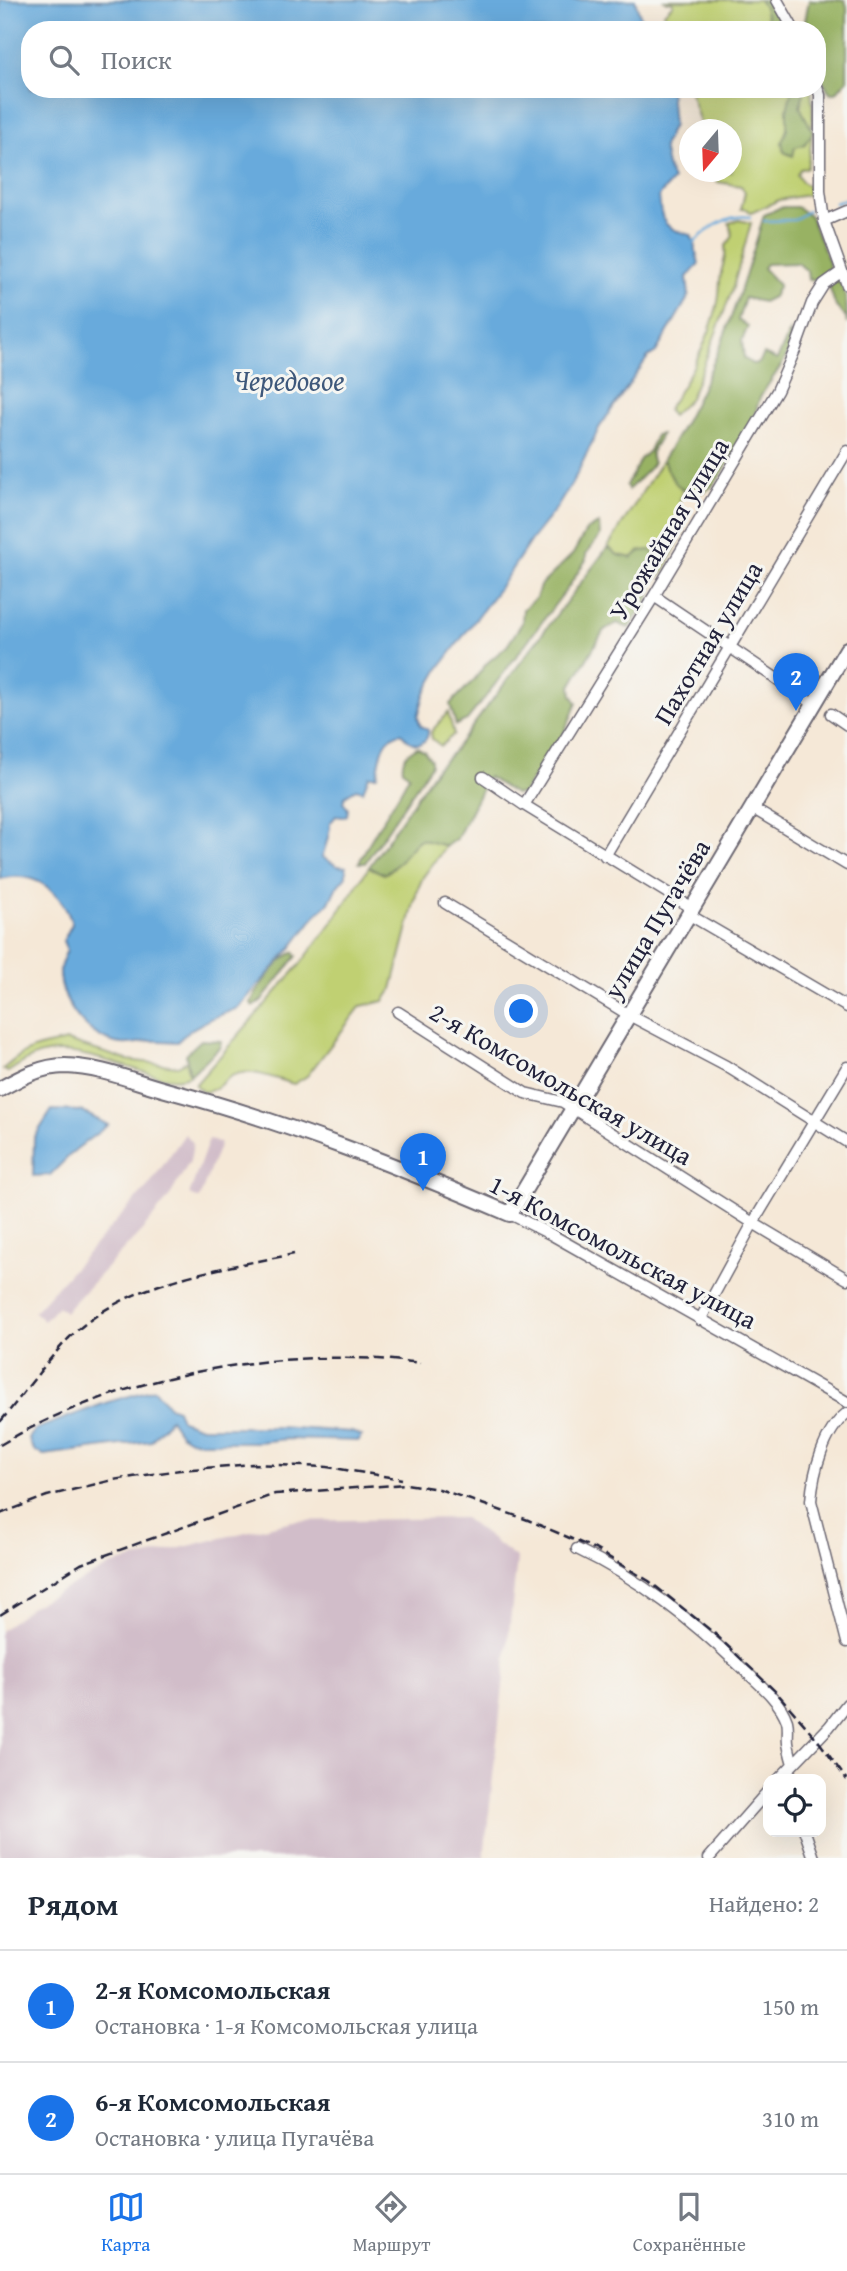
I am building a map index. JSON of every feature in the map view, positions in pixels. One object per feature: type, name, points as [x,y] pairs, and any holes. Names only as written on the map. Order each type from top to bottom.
[{"type":"main road","name":"улица Пугачёва","points":[[510,1214],[847,649]]},
{"type":"main road","name":"1-я Комсомольская улица","points":[[0,1089],[45,1068],[64,1066],[119,1075],[272,1122],[361,1154],[510,1214]]},
{"type":"street","points":[[777,0],[789,21]]},
{"type":"street","points":[[819,98],[824,221],[847,285]]},
{"type":"street","points":[[824,221],[847,211]]},
{"type":"street","name":"Урожайная улица","points":[[524,805],[777,391],[812,303],[824,284],[841,272]]},
{"type":"street","name":"Пахотная улица","points":[[605,856],[847,451]]},
{"type":"street","points":[[654,596],[814,704]]},
{"type":"street","points":[[831,715],[847,725]]},
{"type":"street","points":[[483,776],[690,911],[847,1007]]},
{"type":"street","points":[[752,808],[847,865]]},
{"type":"street","points":[[444,903],[629,1015],[726,1066],[847,1142]]},
{"type":"street","name":"2-я Комсомольская улица","points":[[398,1012],[525,1093],[554,1099],[573,1109],[847,1279]]},
{"type":"street","points":[[700,1320],[753,1223],[847,1067]]},
{"type":"street","name":"1-я Комсомольская улица","points":[[510,1214],[552,1235],[847,1402]]},
{"type":"street","points":[[847,1413],[837,1423],[817,1461],[811,1501],[847,1642]]},
{"type":"street","points":[[577,1549],[659,1596],[704,1632],[759,1684],[780,1708],[788,1723],[788,1742],[793,1763]]},
{"type":"street","points":[[786,1774],[847,1704]]},
{"type":"street","points":[[709,1858],[763,1797]]},
{"type":"street","points":[[807,1837],[814,1858]]},
{"type":"shaded area","points":[[185,1134],[193,1143],[190,1161],[168,1199],[65,1312],[58,1306],[44,1321],[34,1312],[149,1185]]},
{"type":"shaded area","points":[[209,1139],[220,1143],[199,1199],[189,1195]]},
{"type":"shaded area","points":[[464,1518],[517,1559],[484,1858],[0,1858],[0,1631],[32,1606],[114,1564],[292,1521]]},
{"type":"green space","points":[[664,0],[770,0],[781,21],[666,21],[664,13],[673,4],[672,1]]},
{"type":"green space","points":[[759,0],[770,0],[781,21],[768,21]]},
{"type":"green space","points":[[809,0],[845,0],[847,80],[836,93],[831,93],[826,86],[826,21],[805,21]]},
{"type":"green space","points":[[692,98],[811,98],[809,158],[807,168],[800,169],[797,175],[802,182],[814,189],[812,194],[779,200],[751,213],[747,209],[741,209],[745,192],[741,186],[718,182],[742,182],[742,119],[699,119]]},
{"type":"green space","points":[[790,98],[802,98],[800,107],[813,132],[804,145],[795,147],[793,156],[784,152],[782,142],[787,129]]},
{"type":"green space","points":[[781,207],[797,207],[810,216],[829,262],[829,271],[825,278],[808,280],[807,271],[798,263],[766,264],[763,268],[779,285],[773,297],[763,302],[745,298],[738,320],[748,326],[742,341],[744,358],[752,364],[759,363],[764,354],[777,360],[790,331],[791,340],[786,358],[764,390],[745,435],[720,476],[707,490],[697,493],[687,491],[674,481],[663,459],[696,402],[722,341],[764,215]]},
{"type":"green space","points":[[739,220],[751,223],[732,291],[690,398],[672,416],[667,410],[697,360],[713,320],[719,298],[725,247],[733,236],[729,223]]},
{"type":"green space","points":[[837,278],[845,294],[847,324],[846,317],[836,307],[829,286]]},
{"type":"green space","points":[[661,434],[651,455],[651,467],[628,490],[626,485],[640,459],[649,451],[656,435]]},
{"type":"green space","points":[[663,459],[666,468],[682,490],[679,507],[684,528],[665,570],[658,578],[654,577],[658,560],[640,551],[632,558],[618,555],[608,547]]},
{"type":"green space","points":[[599,524],[600,536],[586,554],[586,560],[569,586],[467,720],[456,725],[450,704],[487,663],[507,646],[522,623],[523,609],[536,598],[540,586],[573,554],[587,529]]},
{"type":"green space","points":[[608,547],[618,555],[632,558],[640,551],[651,550],[658,560],[649,597],[629,628],[617,623],[604,630],[571,686],[577,703],[563,735],[522,794],[515,794],[488,777],[457,838],[446,846],[420,839],[384,874],[369,867],[436,769],[452,753]]},
{"type":"green space","points":[[448,712],[454,734],[441,746],[432,739],[431,732]]},
{"type":"green space","points":[[417,747],[431,760],[431,765],[365,863],[359,863],[409,775],[403,770],[404,759]]},
{"type":"green space","points":[[420,839],[446,846],[423,877],[417,891],[392,989],[384,1001],[361,1006],[307,1076],[294,1084],[260,1074],[243,1073],[234,1075],[211,1091],[203,1092],[195,1085],[298,967],[369,867],[384,874]]},
{"type":"green space","points":[[294,952],[297,956],[262,1000],[253,1007],[251,1003],[269,974]]},
{"type":"green space","points":[[201,1040],[221,1041],[220,1047],[190,1075],[186,1054]]},
{"type":"green space","points":[[67,1041],[127,1060],[178,1066],[188,1060],[190,1075],[180,1078],[164,1077],[98,1058],[59,1052],[37,1056],[8,1072],[3,1069],[27,1052]]},
{"type":"water","name":"Чередовое","points":[[0,0],[635,0],[642,21],[21,21],[21,98],[671,98],[673,125],[663,147],[673,180],[659,196],[660,205],[663,219],[670,227],[691,235],[699,264],[687,277],[689,296],[656,352],[648,357],[599,428],[558,506],[440,667],[424,695],[418,717],[420,725],[428,730],[425,740],[416,744],[401,733],[394,735],[383,750],[377,776],[369,776],[363,791],[356,789],[345,796],[343,802],[348,809],[347,815],[336,816],[330,823],[322,857],[338,866],[346,867],[346,876],[329,903],[238,1008],[190,1030],[177,1042],[122,1044],[99,1036],[88,1028],[71,1007],[61,983],[60,968],[67,950],[63,941],[72,924],[61,902],[54,893],[36,881],[13,877],[0,879]]},
{"type":"water","points":[[52,1110],[81,1111],[108,1125],[75,1150],[50,1175],[33,1176],[34,1138]]},
{"type":"water","points":[[155,1389],[168,1406],[177,1409],[181,1420],[201,1427],[279,1427],[352,1432],[361,1436],[359,1441],[286,1439],[202,1442],[190,1440],[180,1434],[170,1419],[151,1441],[44,1455],[35,1451],[31,1444],[29,1438],[36,1429],[108,1402]]},
{"type":"waterway","points":[[835,203],[847,199]]},
{"type":"waterway","points":[[764,221],[794,220],[808,211]]},
{"type":"waterway","points":[[694,242],[727,220],[750,217]]},
{"type":"railway","points":[[0,1422],[68,1339],[91,1319],[117,1303],[174,1280],[294,1254]]},
{"type":"railway","points":[[0,1445],[46,1420],[96,1400],[149,1383],[203,1371],[258,1362],[314,1358],[368,1358],[420,1363]]},
{"type":"railway","points":[[0,1514],[47,1496],[113,1480],[180,1470],[252,1464],[327,1467],[402,1479]]},
{"type":"railway","points":[[0,1615],[81,1564],[275,1494],[406,1484],[439,1489],[528,1520],[595,1549],[649,1581],[714,1633],[778,1694],[817,1739],[847,1780]]},
{"type":"place","name":"6-я Комсомольская","points":[[796,711]]},
{"type":"place","name":"2-я Комсомольская","points":[[423,1191]]}]
